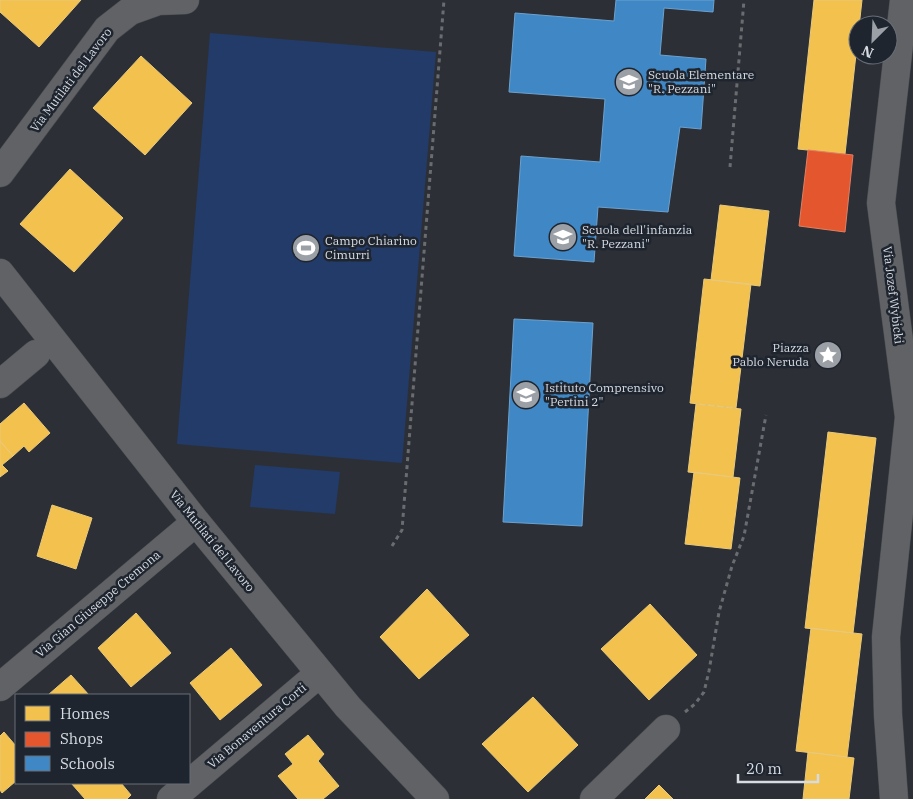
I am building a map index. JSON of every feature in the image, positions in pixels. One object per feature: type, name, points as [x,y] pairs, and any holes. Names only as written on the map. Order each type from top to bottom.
[{"type":"street","name":"Via Mutilati del Lavoro","points":[[0,173],[107,29],[130,11],[158,1],[185,0]]},
{"type":"street","name":"Via Jozef Wybicki","points":[[894,799],[888,715],[886,637],[908,417],[881,203],[904,0]]},
{"type":"street","name":"Via Mutilati del Lavoro","points":[[0,273],[196,522],[348,707],[435,799]]},
{"type":"street","points":[[0,384],[36,354]]},
{"type":"street","name":"Via Gian Giuseppe Cremona","points":[[0,687],[196,522]]},
{"type":"street","name":"Via Bonaventura Corti","points":[[190,783],[320,673]]},
{"type":"street","points":[[594,799],[666,729]]},
{"type":"street","name":"Via Bonaventura Corti","points":[[171,799],[189,784]]},
{"type":"path","points":[[392,546],[402,530],[444,0]]},
{"type":"path","points":[[730,167],[744,0]]},
{"type":"path","points":[[666,729],[695,704],[704,692],[719,612],[732,566],[744,536],[766,415]]},
{"type":"shaded area","name":"Campo Chiarino Cimurri","points":[[210,33],[436,52],[402,463],[177,444]]},
{"type":"shaded area","points":[[255,465],[340,472],[335,514],[250,507]]},
{"type":"building: Homes","points":[[0,0],[81,0],[39,47],[0,12]]},
{"type":"building: Homes","points":[[814,0],[862,0],[860,15],[848,15],[848,65],[855,65],[845,154],[798,149]]},
{"type":"building: Homes","points":[[141,56],[192,103],[145,155],[93,108]]},
{"type":"building: Homes","points":[[70,169],[123,218],[74,272],[20,224]]},
{"type":"building: Homes","points":[[720,205],[769,211],[760,286],[711,280]]},
{"type":"building: Homes","points":[[704,279],[751,284],[736,408],[690,403]]},
{"type":"building: Homes","points":[[24,403],[50,433],[29,452],[24,446],[13,456],[0,441],[0,424]]},
{"type":"building: Homes","points":[[696,404],[741,409],[733,477],[688,472]]},
{"type":"building: Homes","points":[[828,432],[876,438],[853,633],[805,628]]},
{"type":"building: Homes","points":[[0,441],[13,456],[2,465],[8,471],[0,477]]},
{"type":"building: Homes","points":[[694,472],[740,478],[731,549],[685,544]]},
{"type":"building: Homes","points":[[52,505],[92,518],[76,569],[37,556]]},
{"type":"building: Homes","points":[[427,589],[469,635],[419,679],[380,637]]},
{"type":"building: Homes","points":[[650,604],[697,655],[649,700],[601,649]]},
{"type":"building: Homes","points":[[136,613],[171,653],[131,687],[98,648]]},
{"type":"building: Homes","points":[[811,628],[862,634],[847,757],[796,751]]},
{"type":"building: Homes","points":[[231,648],[262,685],[220,720],[190,683]]},
{"type":"building: Homes","points":[[71,675],[88,694],[49,694]]},
{"type":"building: Homes","points":[[533,697],[578,745],[528,792],[482,744]]},
{"type":"building: Homes","points":[[4,732],[15,745],[15,782],[2,793],[0,790],[0,736]]},
{"type":"building: Homes","points":[[308,735],[324,754],[318,761],[339,786],[323,799],[298,799],[278,776],[293,764],[285,754]]},
{"type":"building: Homes","points":[[808,752],[854,758],[849,799],[803,799]]},
{"type":"building: Homes","points":[[72,784],[122,784],[131,795],[127,799],[85,799]]},
{"type":"building: Homes","points":[[659,785],[673,799],[645,799]]},
{"type":"building: Shops","points":[[808,150],[853,155],[845,232],[799,226]]},
{"type":"building: Schools","points":[[616,0],[714,0],[713,12],[664,8],[660,55],[706,59],[701,129],[680,127],[668,212],[598,207],[594,262],[514,256],[521,156],[600,162],[605,99],[509,92],[515,13],[614,21]]},
{"type":"building: Schools","points":[[514,319],[593,323],[582,526],[503,522]]},
{"type":"place","name":"Scuola Elementare \"R. Pezzani\"","points":[[629,82]]},
{"type":"place","name":"Scuola dell'infanzia \"R. Pezzani\"","points":[[563,237]]},
{"type":"place","name":"Campo Chiarino Cimurri","points":[[306,248]]},
{"type":"place","name":"Piazza Pablo Neruda","points":[[828,355]]},
{"type":"place","name":"Istituto Comprensivo \"Pertini 2\"","points":[[526,395]]}]
